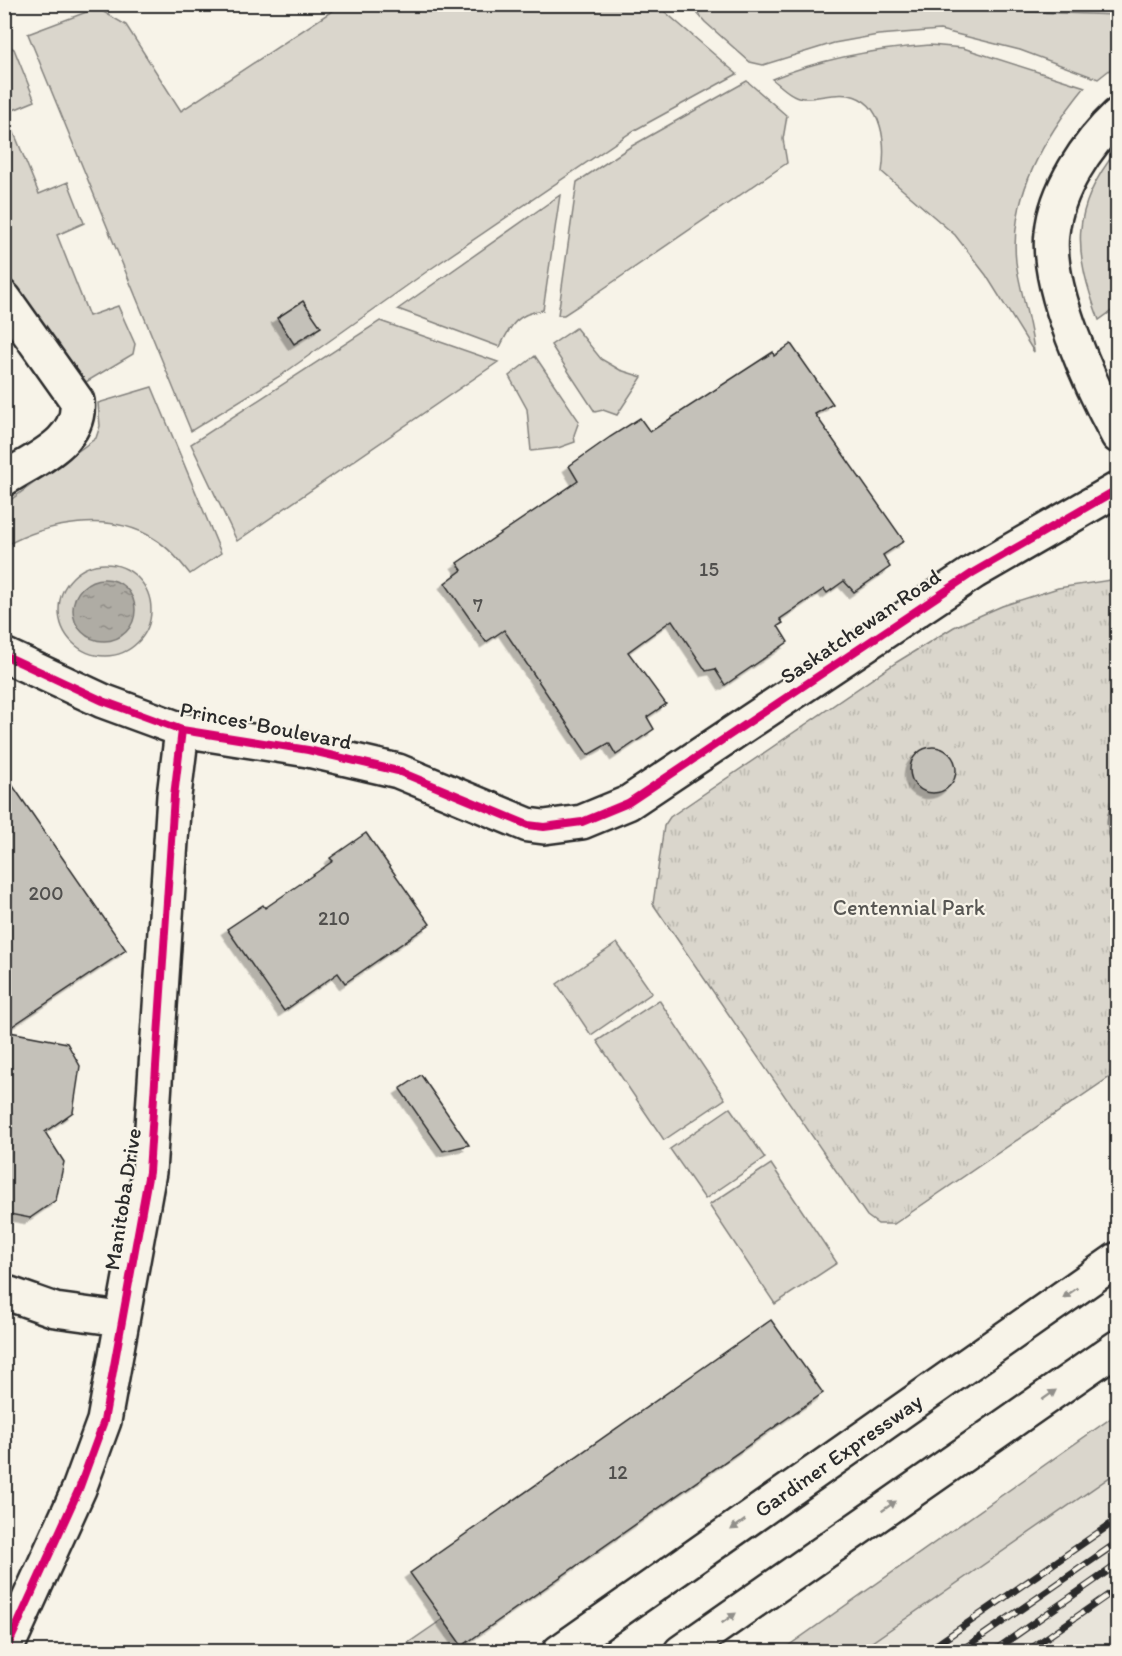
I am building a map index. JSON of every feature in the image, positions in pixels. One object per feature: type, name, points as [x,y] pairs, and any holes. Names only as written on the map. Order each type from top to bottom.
[{"type":"main road","points":[[1118,115],[1094,144],[1062,194],[1052,233],[1053,272],[1074,338],[1118,436]]},
{"type":"main road","points":[[4,298],[77,401],[78,414],[73,429],[62,442],[4,479]]},
{"type":"main road","name":"Saskatchewan Road","points":[[628,803],[974,572],[1118,489]]},
{"type":"main road","name":"Princes' Boulevard","points":[[4,655],[103,701],[182,730],[308,750],[398,771],[462,795],[528,825],[544,827],[582,822],[628,803]]},
{"type":"main road","name":"Manitoba Drive","points":[[5,1652],[79,1489],[104,1421],[149,1172],[174,796],[182,730]]},
{"type":"main road","name":"Gardiner Expressway","points":[[559,1652],[1118,1259]]},
{"type":"main road","points":[[4,1292],[56,1310],[121,1319]]},
{"type":"main road","points":[[681,1652],[1118,1347]]},
{"type":"shaded area","points":[[1117,1472],[1117,1651],[859,1651]]},
{"type":"green space","points":[[520,4],[531,7],[543,4],[657,5],[737,74],[633,131],[429,270],[283,374],[191,431],[28,34],[97,8],[126,25],[181,111],[341,5]]},
{"type":"green space","points":[[690,5],[832,5],[1117,15],[1117,64],[1098,79],[1020,50],[940,30],[878,35],[834,43],[763,65],[750,62],[705,22]]},
{"type":"green space","points":[[4,43],[14,49],[35,101],[6,113],[39,194],[68,182],[84,223],[57,235],[89,316],[118,306],[135,344],[133,354],[86,382],[5,271]]},
{"type":"green space","points":[[930,45],[963,48],[1085,87],[1056,126],[1044,147],[1024,191],[1018,214],[1015,238],[1016,262],[1034,352],[986,275],[955,235],[882,172],[883,138],[876,115],[869,106],[861,99],[849,95],[799,97],[772,79],[829,60],[889,49]]},
{"type":"green space","points":[[747,81],[787,116],[783,139],[787,163],[584,302],[564,315],[558,315],[577,182],[630,147]]},
{"type":"green space","points":[[1117,150],[1117,307],[1099,320],[1085,273],[1081,252],[1081,232],[1090,192]]},
{"type":"green space","points":[[560,195],[543,310],[527,314],[516,321],[500,347],[398,309]]},
{"type":"green space","points":[[380,321],[498,362],[237,541],[191,444]]},
{"type":"green space","points":[[576,328],[601,359],[620,370],[642,377],[617,415],[603,410],[595,412],[551,345]]},
{"type":"green space","points":[[535,356],[579,421],[574,435],[575,442],[558,448],[531,451],[527,409],[509,376]]},
{"type":"green space","points":[[152,387],[221,553],[190,574],[164,545],[153,538],[118,525],[98,523],[59,526],[39,531],[5,546],[5,504],[96,438],[100,426],[98,403]]},
{"type":"green space","points":[[105,564],[122,568],[137,578],[147,593],[151,610],[147,627],[137,642],[122,652],[105,656],[88,652],[73,642],[63,627],[59,610],[63,593],[73,578],[88,568]]},
{"type":"green space","name":"Centennial Park","points":[[1117,579],[1117,1072],[894,1224],[878,1224],[867,1216],[653,904],[664,826],[670,817],[897,662],[954,627],[1002,606],[1058,588]]},
{"type":"green space","points":[[617,943],[652,993],[591,1035],[557,984]]},
{"type":"green space","points":[[659,1000],[725,1099],[664,1140],[597,1041]]},
{"type":"green space","points":[[730,1108],[765,1158],[705,1199],[670,1149]]},
{"type":"green space","points":[[771,1164],[837,1263],[775,1304],[709,1205]]},
{"type":"green space","points":[[1117,1414],[1117,1472],[859,1651],[781,1651]]},
{"type":"green space","points":[[443,1619],[466,1651],[395,1652]]},
{"type":"water","points":[[104,579],[126,588],[135,610],[126,632],[104,641],[82,632],[73,610],[82,588]]},
{"type":"water","points":[[1117,796],[1117,851],[1110,838],[1107,824],[1109,809]]},
{"type":"building","points":[[303,301],[321,327],[294,344],[277,318]]},
{"type":"building","points":[[791,344],[833,404],[815,414],[904,541],[883,555],[890,567],[854,592],[844,581],[827,593],[824,589],[780,619],[783,623],[778,626],[788,642],[725,685],[715,669],[706,671],[672,620],[628,652],[666,704],[647,717],[654,729],[616,755],[609,743],[588,755],[504,630],[486,642],[445,583],[462,570],[457,563],[578,481],[569,466],[610,437],[640,418],[650,432],[773,352],[774,356]]},
{"type":"building","points":[[933,747],[949,754],[956,770],[949,786],[933,793],[917,786],[910,770],[917,754]]},
{"type":"building","points":[[4,773],[126,950],[5,1031],[67,1043],[80,1066],[73,1112],[45,1132],[64,1162],[56,1200],[30,1218],[4,1213]]},
{"type":"building","points":[[366,833],[430,924],[345,983],[338,973],[284,1011],[227,929],[263,905],[265,908],[300,884],[333,861],[330,858]]},
{"type":"building","points":[[421,1075],[469,1145],[443,1151],[400,1089]]},
{"type":"building","points":[[771,1320],[823,1393],[462,1646],[410,1573]]},
{"type":"railway","points":[[926,1652],[1118,1519]]},
{"type":"railway","points":[[959,1652],[1118,1542]]},
{"type":"railway","points":[[992,1652],[1118,1564]]},
{"type":"railway","points":[[1026,1652],[1118,1588]]},
{"type":"cycle path","points":[[4,655],[103,701],[182,730],[308,750],[398,771],[528,825],[544,827],[582,822],[628,803],[974,572],[1118,489]]},
{"type":"cycle path","points":[[5,1652],[79,1489],[104,1421],[149,1172],[174,796],[182,730]]}]
